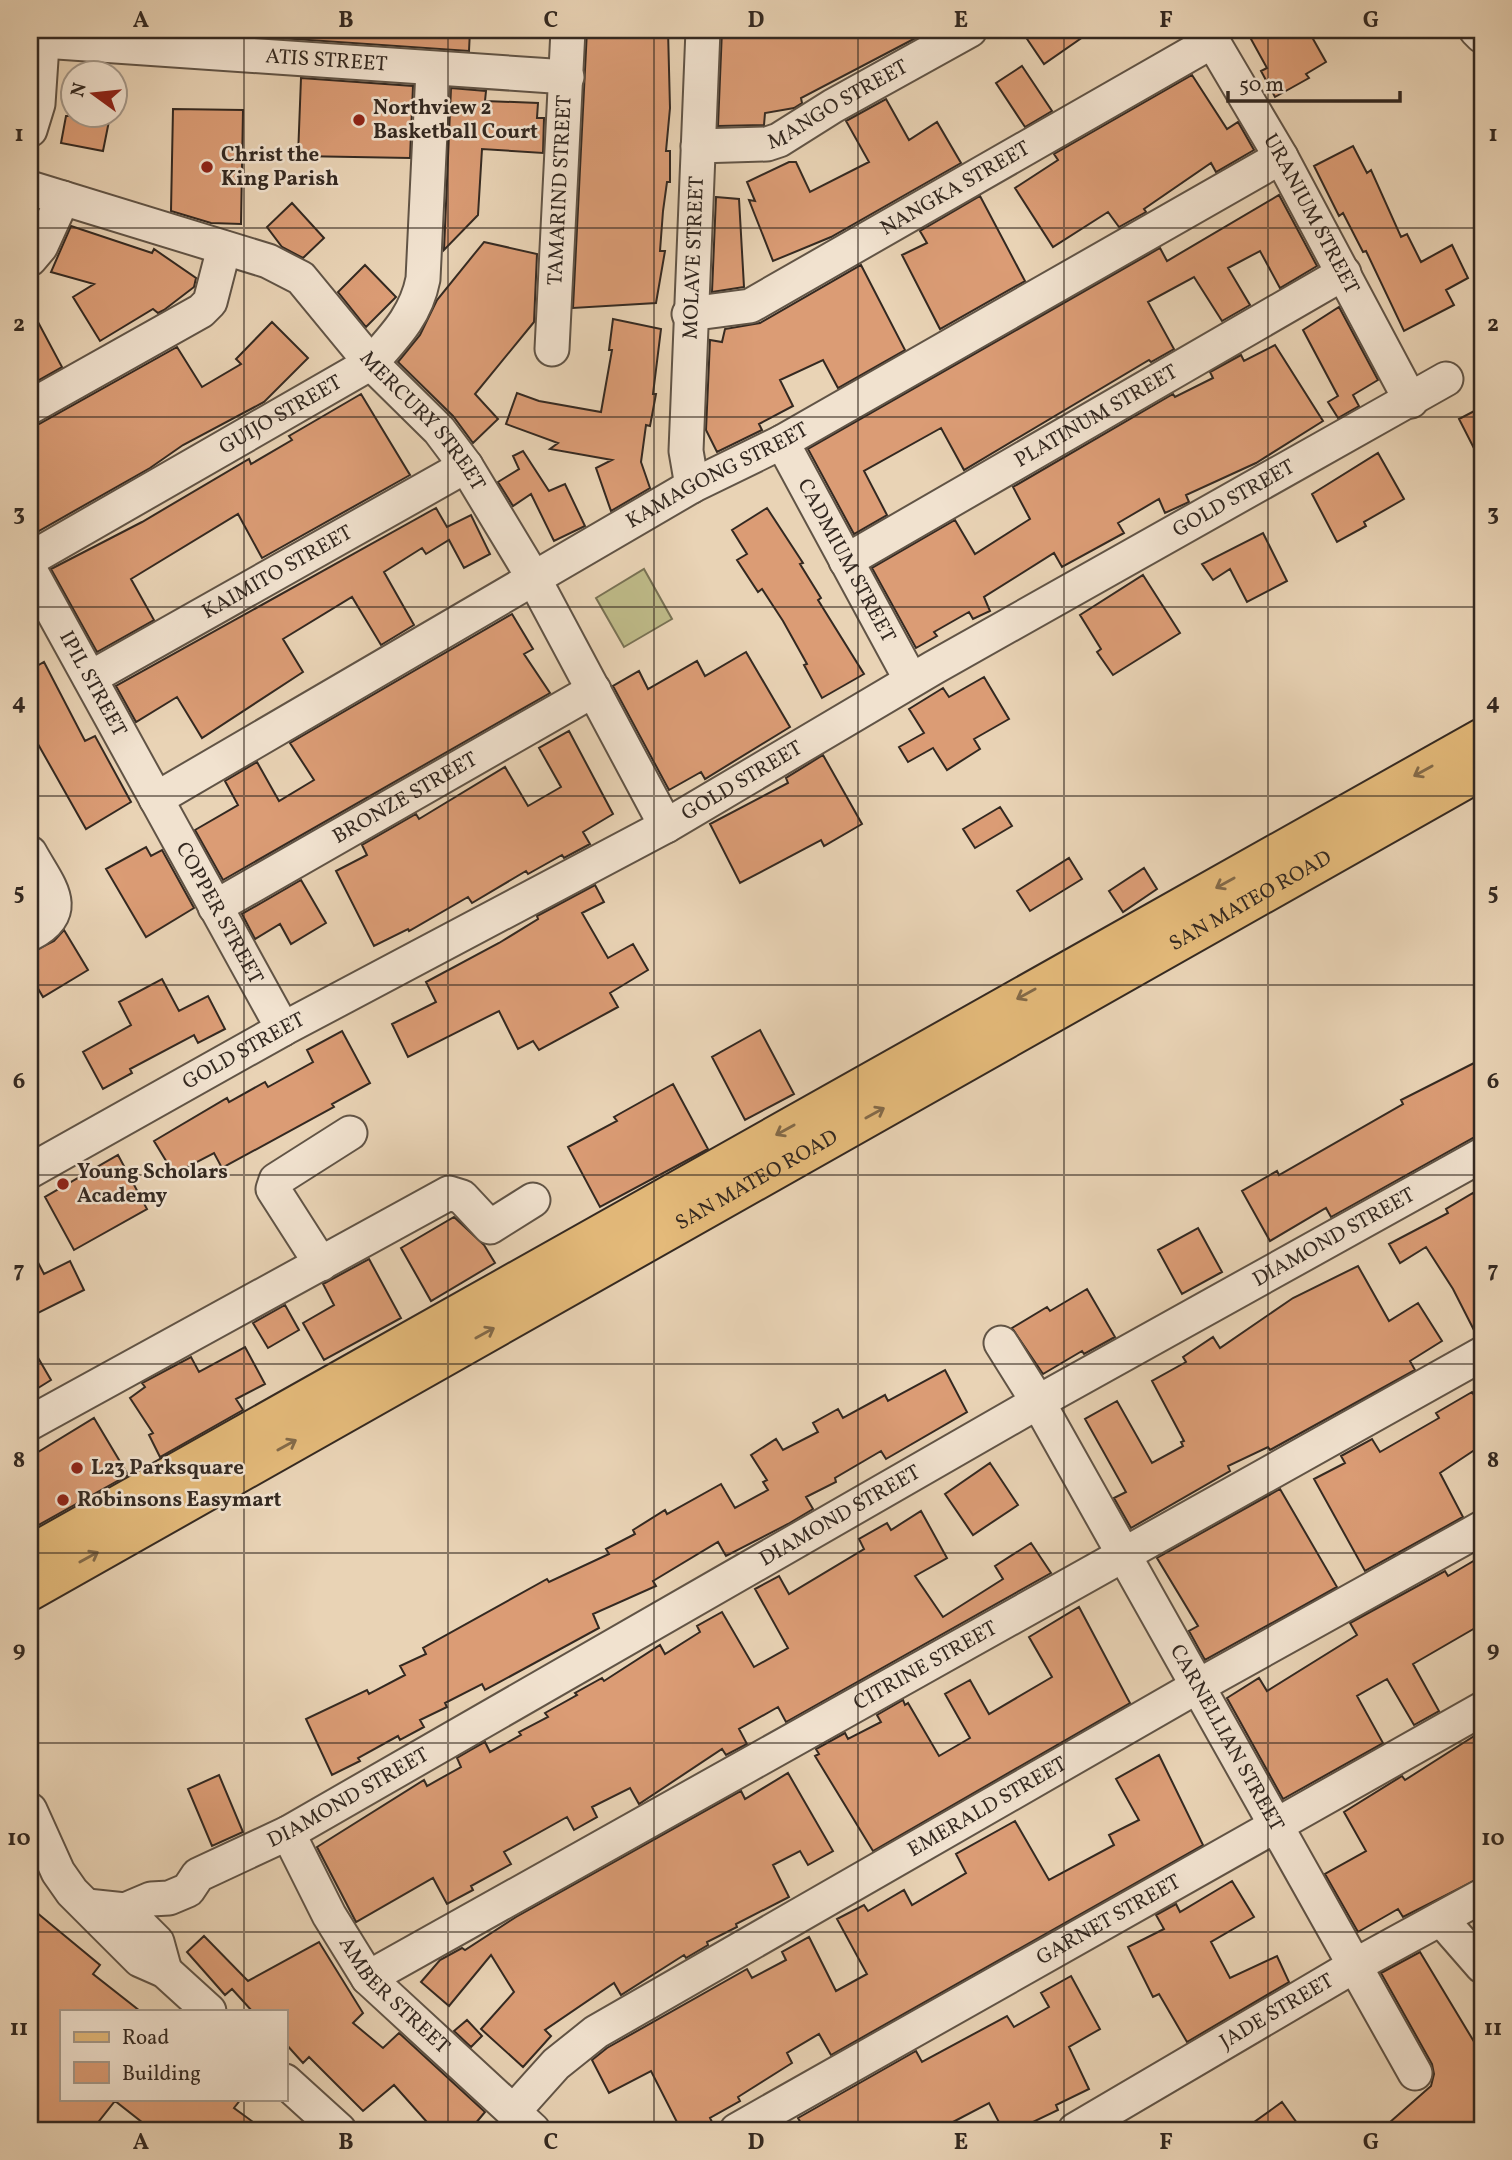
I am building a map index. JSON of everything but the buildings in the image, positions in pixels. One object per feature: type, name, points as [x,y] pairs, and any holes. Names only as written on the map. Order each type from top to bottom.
[{"type":"main road","name":"SAN MATEO ROAD","points":[[30,1555],[1482,738]]},
{"type":"main road","name":"SAN MATEO ROAD","points":[[30,1591],[1482,770]]},
{"type":"street","name":"TAMARIND STREET","points":[[552,349],[568,30]]},
{"type":"street","name":"MOLAVE STREET","points":[[692,486],[686,451],[689,314],[703,30]]},
{"type":"street","name":"MANGO STREET","points":[[698,146],[767,144],[779,140],[833,106],[970,30]]},
{"type":"street","points":[[1476,30],[1482,36]]},
{"type":"street","name":"ATIS STREET","points":[[43,36],[433,70],[567,77]]},
{"type":"street","points":[[30,130],[38,104],[43,36]]},
{"type":"street","name":"URANIUM STREET","points":[[1210,36],[1281,158],[1411,401]]},
{"type":"street","name":"NANGKA STREET","points":[[689,314],[750,306],[1210,36]]},
{"type":"street","name":"GUIJO STREET","points":[[30,559],[371,363],[410,319],[419,300],[423,279],[433,70]]},
{"type":"street","name":"KAMAGONG STREET","points":[[156,799],[533,576],[692,486],[782,442],[1281,158]]},
{"type":"street","name":"MERCURY STREET","points":[[30,188],[268,261],[301,278],[371,363],[439,430],[466,466],[533,576],[666,826]]},
{"type":"street","points":[[30,259],[41,246],[63,198]]},
{"type":"street","points":[[30,407],[201,311],[211,302],[224,248]]},
{"type":"street","name":"PLATINUM STREET","points":[[846,561],[1344,273]]},
{"type":"street","name":"GOLD STREET","points":[[30,1171],[283,1029],[666,826],[911,680],[1446,379]]},
{"type":"street","name":"CADMIUM STREET","points":[[782,442],[911,680]]},
{"type":"street","name":"KAIMITO STREET","points":[[90,678],[466,466]]},
{"type":"street","name":"IPIL STREET","points":[[30,570],[156,799]]},
{"type":"street","name":"BRONZE STREET","points":[[215,907],[594,690]]},
{"type":"street","name":"COPPER STREET","points":[[156,799],[283,1029]]},
{"type":"street","points":[[30,853],[55,898],[55,913],[48,924],[30,934]]},
{"type":"street","points":[[321,1264],[273,1189],[276,1180],[350,1133]]},
{"type":"street","name":"DIAMOND STREET","points":[[138,1904],[162,1881],[181,1873],[198,1875],[288,1833],[1038,1402],[1482,1155]]},
{"type":"street","points":[[30,1423],[449,1193],[462,1197],[490,1227],[533,1200]]},
{"type":"street","name":"CARNELLIAN STREET","points":[[1001,1343],[1038,1402],[1415,2073]]},
{"type":"street","name":"CITRINE STREET","points":[[368,1978],[1482,1354]]},
{"type":"street","name":"EMERALD STREET","points":[[523,2121],[556,2064],[597,2032],[1198,1686],[1482,1528]]},
{"type":"street","name":"GARNET STREET","points":[[737,2130],[1482,1709]]},
{"type":"street","points":[[30,1810],[58,1872],[87,1906],[140,1961],[165,1971],[208,2010]]},
{"type":"street","name":"AMBER STREET","points":[[288,1833],[336,1927],[368,1978],[523,2121]]},
{"type":"street","name":"JADE STREET","points":[[1075,2130],[1354,1966],[1482,1896]]},
{"type":"street","points":[[87,1906],[138,1904],[157,1942],[165,1971]]},
{"type":"street","points":[[1441,1919],[1482,1966]]},
{"type":"street","points":[[287,2083],[339,2130]]},
{"type":"shaded area","points":[[644,569],[672,619],[624,647],[596,598]]},
{"type":"place","name":"Northview 2 Basketball Court","points":[[359,120]]},
{"type":"place","name":"Christ the King Parish","points":[[207,167]]},
{"type":"place","name":"Young Scholars Academy","points":[[63,1184]]},
{"type":"place","name":"L23 Parksquare","points":[[77,1468]]},
{"type":"place","name":"Robinsons Easymart","points":[[63,1500]]}]
